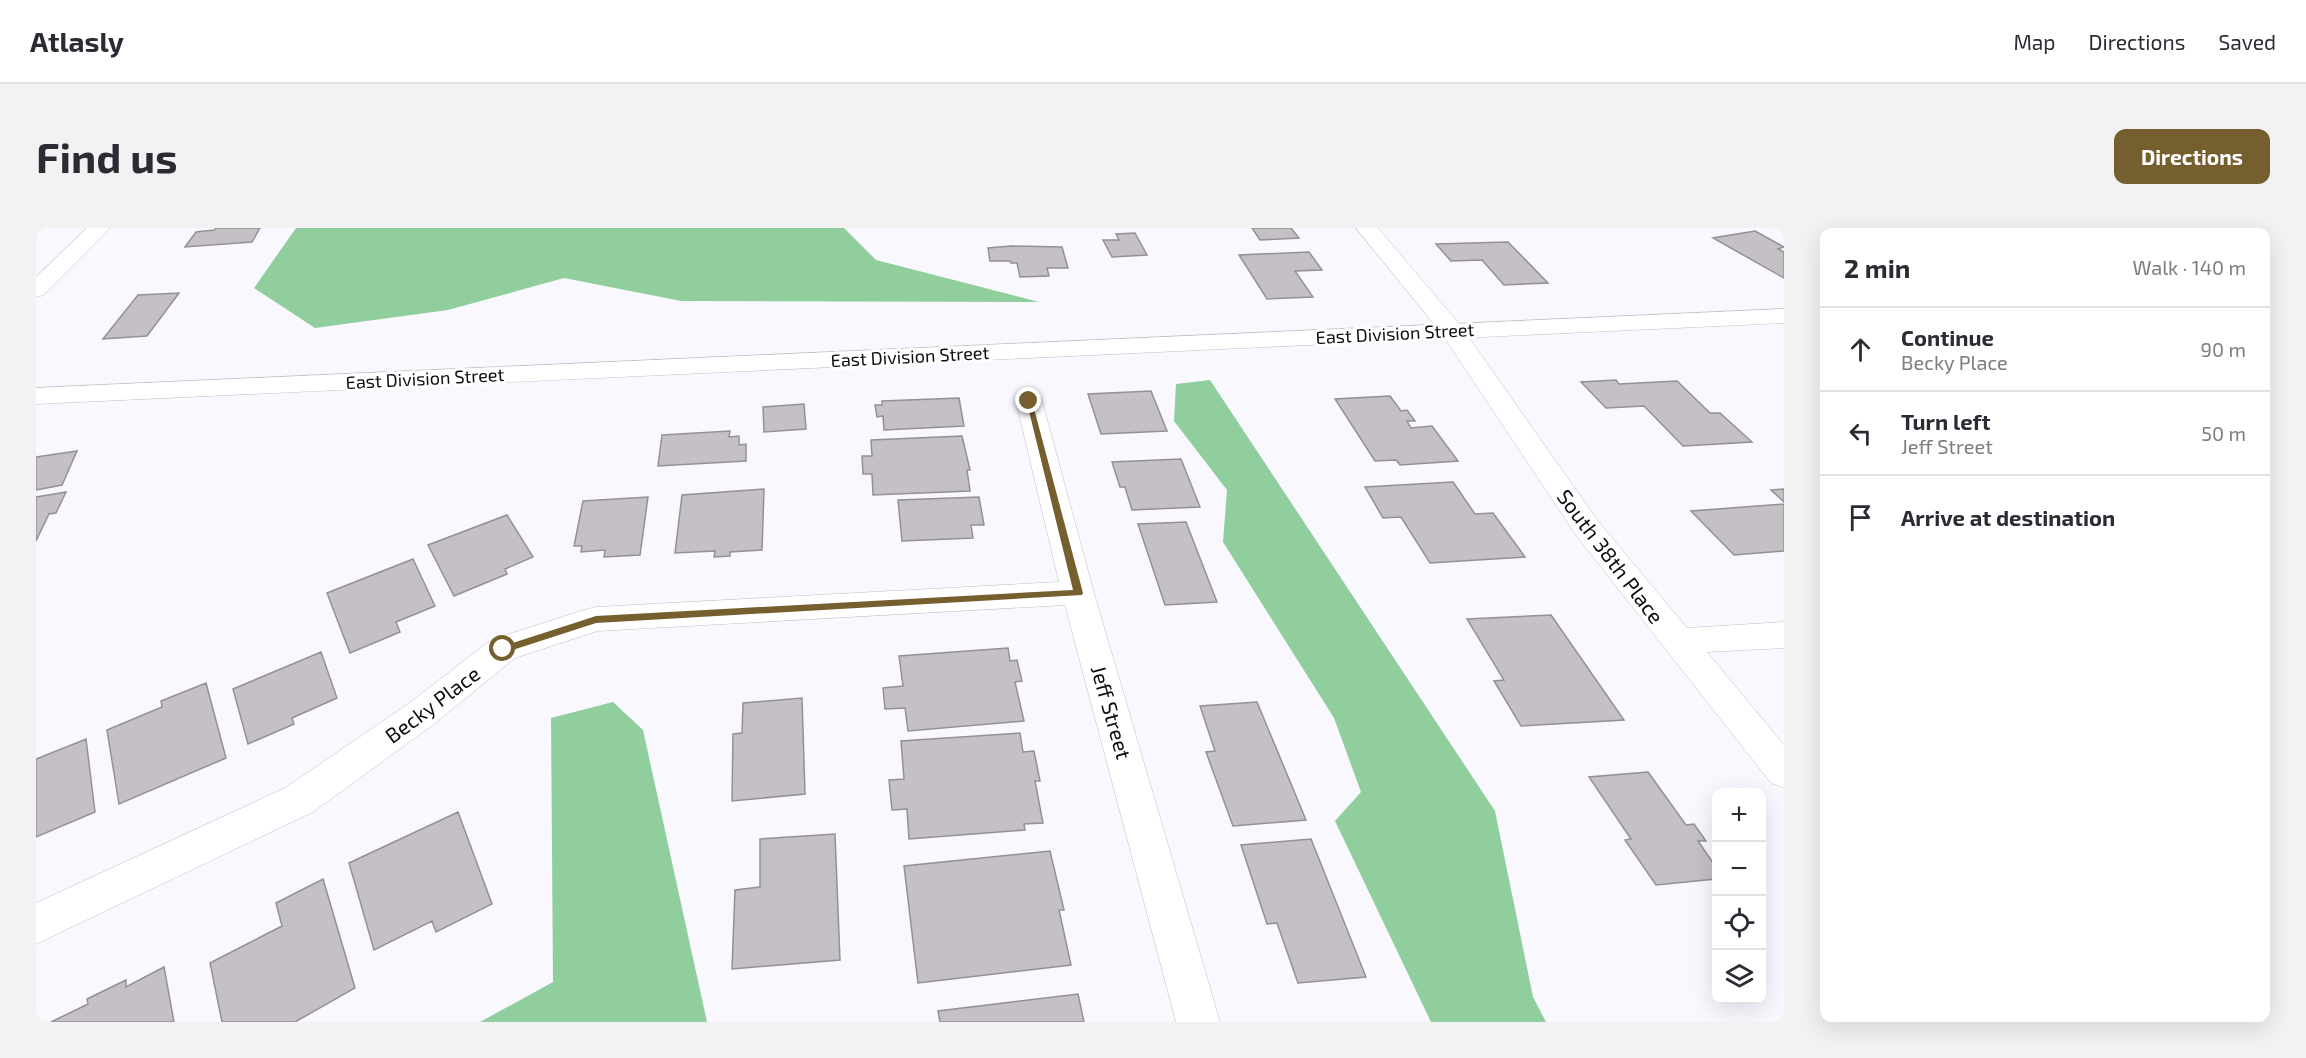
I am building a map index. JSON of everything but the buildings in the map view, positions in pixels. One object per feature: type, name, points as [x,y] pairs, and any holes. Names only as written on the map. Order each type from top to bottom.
[{"type":"street","points":[[36,290],[99,228]]},
{"type":"street","name":"South 38th Place","points":[[1367,228],[1451,330],[1587,528],[1784,772]]},
{"type":"street","name":"East Division Street","points":[[36,396],[1784,316]]},
{"type":"street","name":"Jeff Street","points":[[1029,401],[1078,593],[1198,1022]]},
{"type":"street","name":"Becky Place","points":[[36,924],[299,800],[421,714],[503,649],[596,619],[1078,593]]},
{"type":"street","points":[[1676,641],[1784,635]]},
{"type":"green space","points":[[296,228],[844,228],[876,260],[1039,302],[681,301],[564,278],[448,310],[315,328],[254,288]]},
{"type":"green space","points":[[1210,380],[1495,811],[1533,997],[1546,1022],[1431,1022],[1335,821],[1361,792],[1334,718],[1223,542],[1227,490],[1174,421],[1176,384]]},
{"type":"green space","points":[[613,702],[643,730],[707,1022],[480,1022],[553,982],[551,718]]},
{"type":"route","points":[[503,649],[596,619],[1078,593],[1029,401]]}]
